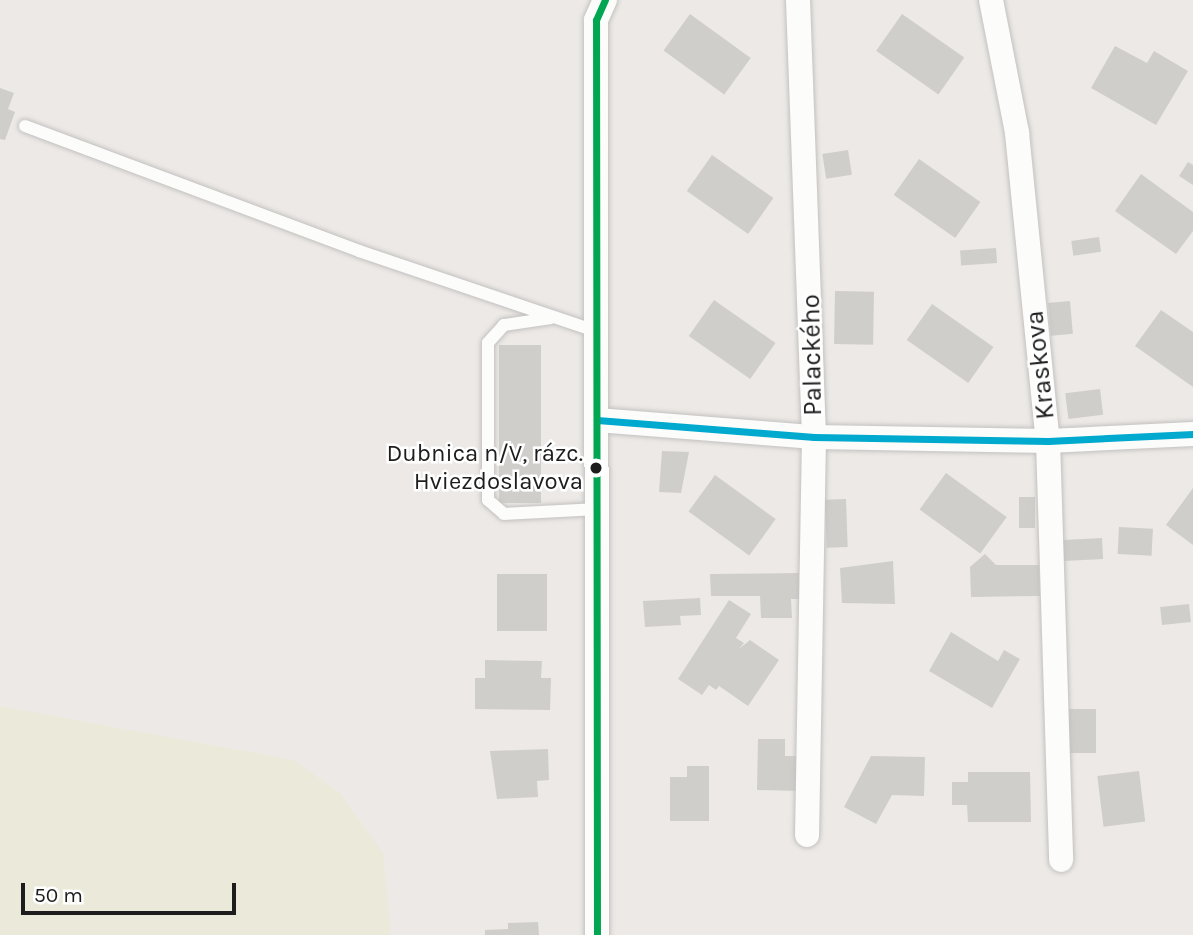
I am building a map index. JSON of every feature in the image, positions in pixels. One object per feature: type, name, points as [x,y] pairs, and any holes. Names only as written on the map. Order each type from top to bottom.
[{"type":"street","points":[[597,935],[596,20],[605,0]]},
{"type":"street","name":"Palackého","points":[[799,0],[814,437],[807,835]]},
{"type":"street","name":"Kraskova","points":[[991,0],[1017,133],[1048,441],[1060,860]]},
{"type":"street","points":[[597,420],[814,437],[1048,441],[1193,434]]},
{"type":"lane","points":[[25,126],[359,251],[598,332]]},
{"type":"lane","points":[[555,317],[504,325],[488,343],[488,500],[504,514],[597,509]]},
{"type":"shaded area","points":[[0,706],[293,760],[339,792],[383,853],[391,935],[0,935]]},
{"type":"building","points":[[690,14],[751,58],[724,94],[664,50]]},
{"type":"building","points":[[902,14],[964,58],[938,94],[876,51]]},
{"type":"building","points":[[1115,46],[1147,63],[1154,51],[1188,71],[1156,125],[1091,88]]},
{"type":"building","points":[[0,88],[14,93],[8,109],[15,112],[5,140],[0,139]]},
{"type":"building","points":[[848,150],[852,175],[826,179],[822,154]]},
{"type":"building","points":[[712,155],[773,198],[748,234],[687,191]]},
{"type":"building","points":[[919,159],[980,202],[955,238],[894,195]]},
{"type":"building","points":[[1188,162],[1193,165],[1193,185],[1179,176]]},
{"type":"building","points":[[1141,174],[1193,212],[1193,231],[1176,254],[1115,211]]},
{"type":"building","points":[[1099,237],[1101,252],[1073,256],[1071,241]]},
{"type":"building","points":[[996,248],[997,263],[961,265],[960,251]]},
{"type":"building","points":[[835,291],[874,292],[873,345],[834,344]]},
{"type":"building","points":[[714,300],[775,343],[750,379],[689,336]]},
{"type":"building","points":[[1070,301],[1073,334],[1051,336],[1048,303]]},
{"type":"building","points":[[932,304],[993,347],[968,383],[907,340]]},
{"type":"building","points":[[1161,310],[1193,332],[1193,387],[1135,346]]},
{"type":"building","points":[[499,345],[541,345],[541,503],[499,503]]},
{"type":"building","points":[[1100,389],[1103,415],[1068,419],[1065,393]]},
{"type":"building","points":[[662,451],[689,452],[681,493],[659,492]]},
{"type":"building","points":[[946,473],[1007,517],[980,553],[920,509]]},
{"type":"building","points":[[715,475],[776,519],[749,555],[689,511]]},
{"type":"building","points":[[1193,488],[1193,545],[1166,525]]},
{"type":"building","points":[[1019,497],[1035,497],[1035,528],[1019,528]]},
{"type":"building","points":[[846,499],[848,547],[827,548],[825,500]]},
{"type":"building","points":[[1119,527],[1153,529],[1152,556],[1118,554]]},
{"type":"building","points":[[1102,538],[1103,559],[1064,561],[1063,540]]},
{"type":"building","points":[[985,554],[996,565],[1039,565],[1040,596],[971,597],[970,567]]},
{"type":"building","points":[[893,561],[895,604],[842,603],[840,568]]},
{"type":"building","points":[[799,573],[800,599],[791,599],[792,618],[761,618],[760,596],[711,596],[710,574]]},
{"type":"building","points":[[497,574],[547,574],[547,631],[497,631]]},
{"type":"building","points":[[700,598],[701,615],[680,616],[681,625],[645,627],[643,601]]},
{"type":"building","points":[[729,600],[751,614],[736,638],[744,643],[739,649],[750,640],[779,660],[748,706],[719,686],[716,690],[709,685],[702,695],[678,679]]},
{"type":"building","points":[[1189,604],[1191,622],[1162,625],[1160,607]]},
{"type":"building","points":[[951,632],[998,661],[1004,650],[1020,659],[992,708],[929,671]]},
{"type":"building","points":[[485,660],[542,661],[541,678],[551,678],[550,710],[475,709],[475,678],[485,678]]},
{"type":"building","points":[[1068,709],[1096,709],[1096,753],[1068,753]]},
{"type":"building","points":[[758,739],[785,739],[785,756],[800,756],[800,791],[757,790]]},
{"type":"building","points":[[548,749],[549,780],[537,781],[538,797],[497,799],[490,751]]},
{"type":"building","points":[[871,756],[925,757],[924,796],[892,795],[876,824],[844,807]]},
{"type":"building","points":[[687,766],[709,766],[709,821],[670,821],[670,777],[687,777]]},
{"type":"building","points":[[1139,771],[1145,822],[1104,827],[1097,776]]},
{"type":"building","points":[[968,772],[1030,772],[1031,822],[968,822],[967,805],[952,805],[952,782],[968,782]]},
{"type":"building","points":[[538,922],[539,935],[485,935],[485,930],[508,929],[508,923]]},
{"type":"transit line","points":[[597,935],[596,20],[605,0]]},
{"type":"transit line","points":[[597,420],[814,437],[1048,441],[1193,434]]},
{"type":"place","name":"Dubnica n/V, rázc. Hviezdoslavova","points":[[596,468]]}]
